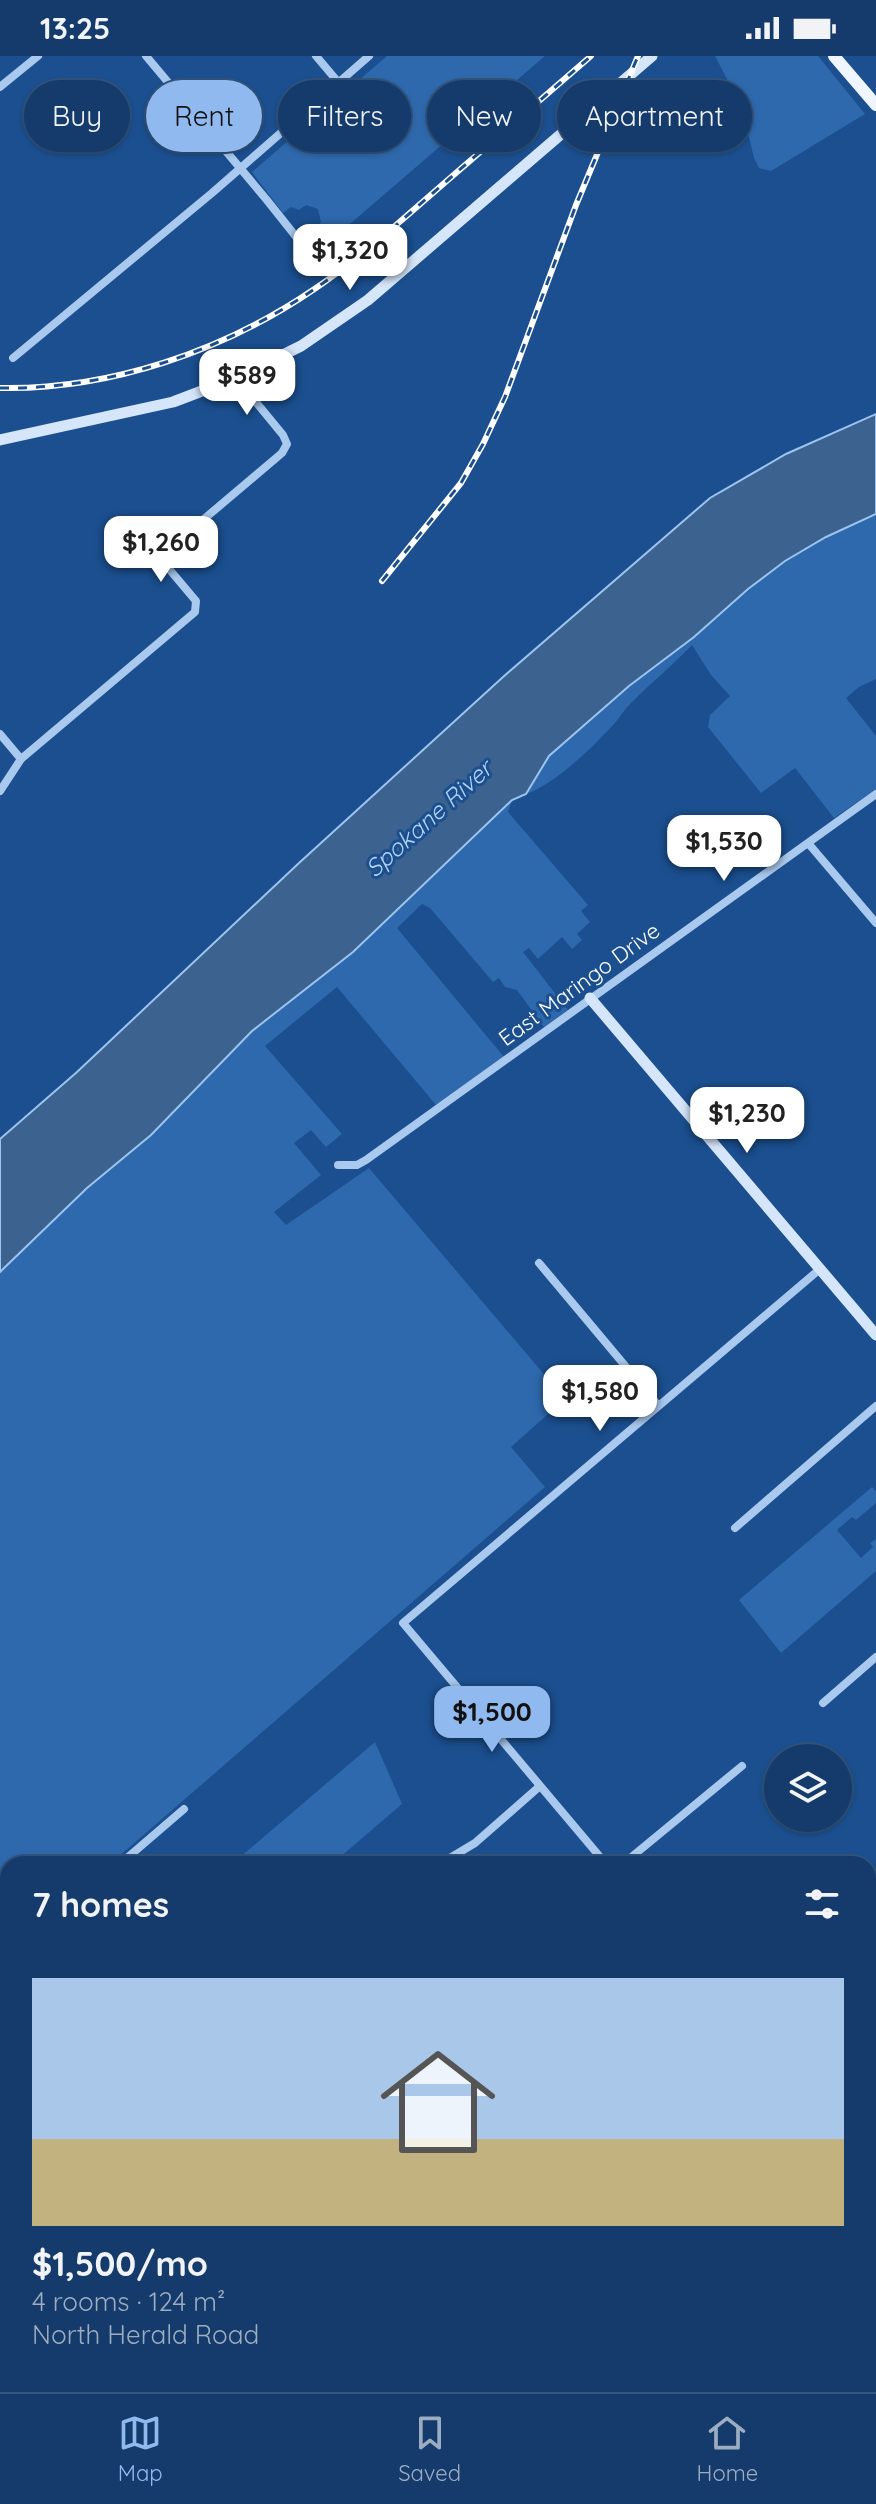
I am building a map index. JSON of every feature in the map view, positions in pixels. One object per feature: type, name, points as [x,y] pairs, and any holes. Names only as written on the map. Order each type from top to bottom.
[{"type":"main road","points":[[834,56],[876,105]]},
{"type":"street","points":[[0,87],[38,56]]},
{"type":"street","points":[[146,56],[317,263]]},
{"type":"street","points":[[316,56],[336,80]]},
{"type":"street","points":[[340,80],[369,56]]},
{"type":"street","points":[[0,440],[152,408],[196,395],[301,346],[368,300],[652,56]]},
{"type":"street","points":[[13,358],[212,193],[278,134]]},
{"type":"street","points":[[0,791],[21,759],[190,617],[197,606],[163,557],[169,547],[282,453],[287,444],[236,378]]},
{"type":"street","points":[[0,734],[21,759]]},
{"type":"street","name":"East Maringo Drive","points":[[338,1165],[357,1165],[366,1160],[876,794]]},
{"type":"street","points":[[808,843],[876,923]]},
{"type":"street","points":[[590,998],[876,1335]]},
{"type":"street","points":[[539,1263],[658,1405]]},
{"type":"street","points":[[599,1856],[403,1623],[820,1269]]},
{"type":"street","points":[[735,1528],[876,1406]]},
{"type":"street","points":[[823,1703],[876,1657]]},
{"type":"street","points":[[633,1856],[742,1766]]},
{"type":"street","points":[[453,1856],[475,1843],[540,1786]]},
{"type":"street","points":[[129,1856],[184,1809]]},
{"type":"shaded area","points":[[387,56],[545,56],[517,80],[427,80],[427,152],[434,152],[329,242],[317,228],[321,222],[318,209],[306,205],[299,210],[291,207],[283,213],[252,172],[278,150],[411,152],[411,80],[359,80]]},
{"type":"shaded area","points":[[715,56],[818,56],[865,114],[771,171],[759,168],[752,150],[752,80],[727,80]]},
{"type":"shaded area","points":[[876,514],[876,679],[846,698],[876,736],[876,789],[834,818],[795,768],[761,793],[708,727],[710,715],[730,696],[711,675],[692,645],[630,704],[584,754],[561,774],[526,794],[549,757],[629,686],[694,637],[748,589],[785,561],[826,537]]},
{"type":"shaded area","points":[[512,800],[508,812],[588,905],[581,911],[590,922],[577,934],[582,940],[572,949],[562,937],[538,959],[529,948],[523,952],[568,1010],[544,1027],[517,990],[505,987],[499,978],[493,982],[430,908],[422,904],[397,928],[504,1057],[436,1105],[337,987],[265,1046],[342,1134],[326,1147],[311,1130],[294,1143],[321,1175],[274,1212],[286,1225],[369,1168],[565,1399],[511,1447],[545,1487],[119,1856],[0,1856],[0,1272],[87,1188],[151,1135],[252,1031],[352,952]]},
{"type":"shaded area","points":[[872,1487],[876,1491],[876,1503],[856,1520],[852,1517],[837,1530],[861,1558],[873,1547],[870,1543],[876,1539],[876,1571],[781,1653],[739,1600]]},
{"type":"shaded area","points":[[375,1742],[402,1804],[341,1856],[241,1856]]},
{"type":"water","name":"Spokane River","points":[[876,414],[876,514],[826,537],[785,561],[694,637],[629,686],[549,756],[526,794],[512,800],[353,952],[252,1031],[151,1135],[87,1188],[0,1272],[0,1139],[77,1072],[503,677],[710,498],[786,454]]},
{"type":"railway","points":[[0,388],[41,387],[124,374],[203,348],[278,312],[366,250],[591,56]]},
{"type":"railway","points":[[382,581],[461,483],[483,444],[505,397],[576,205],[638,56]]}]
